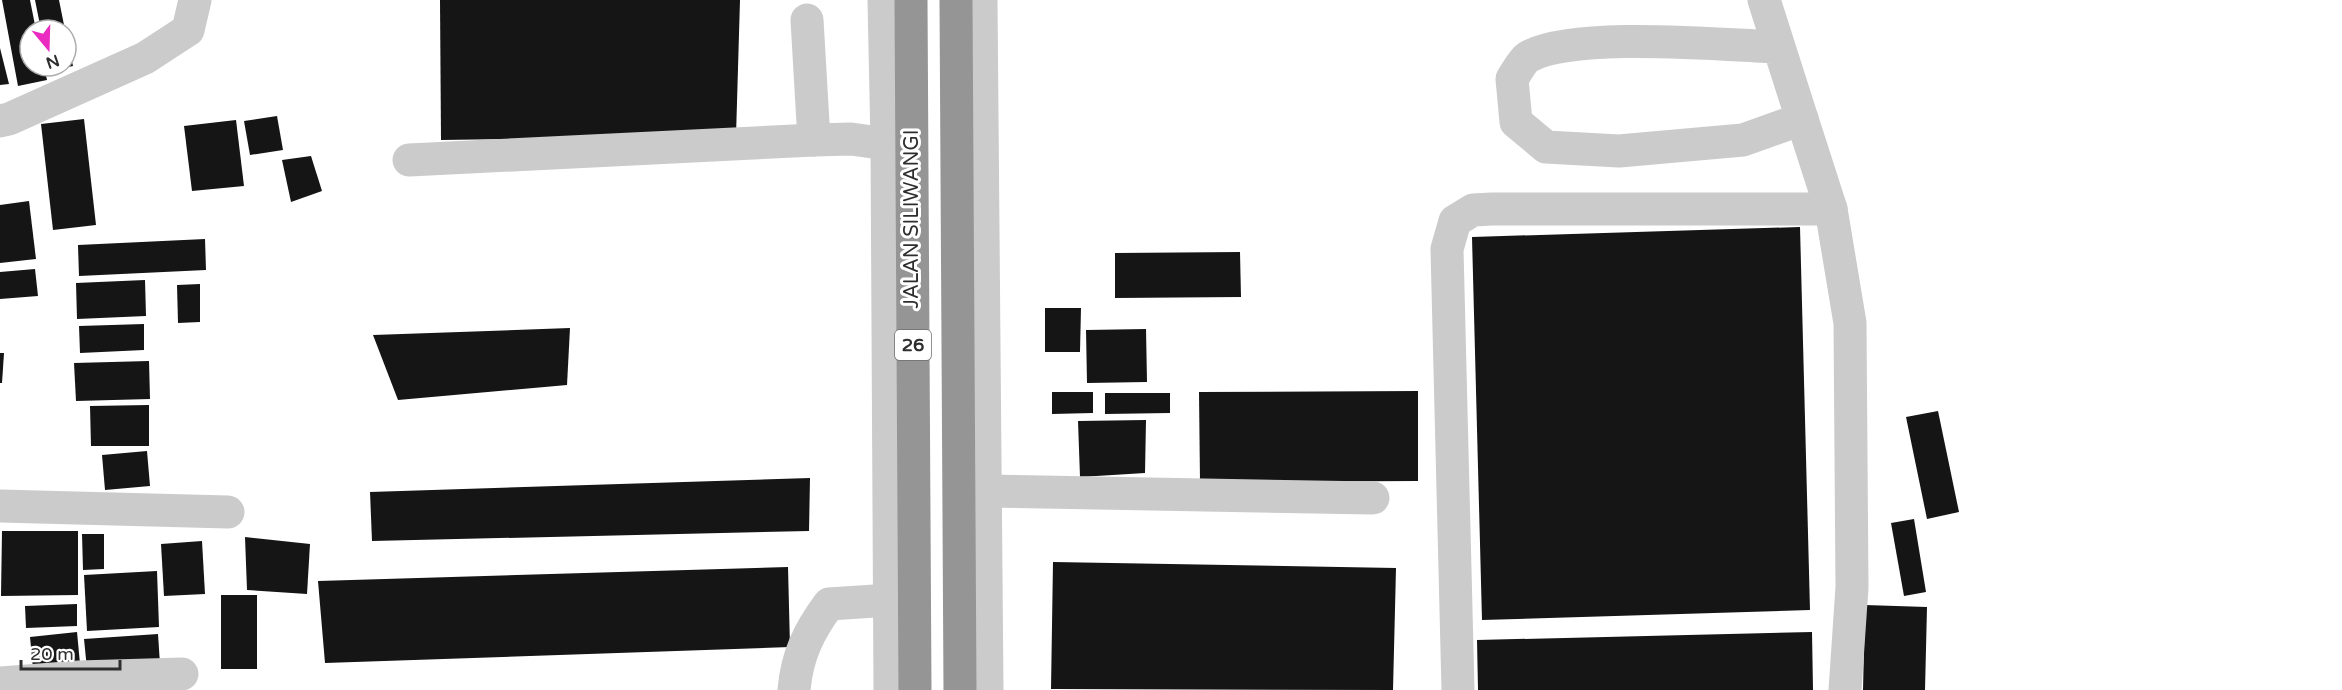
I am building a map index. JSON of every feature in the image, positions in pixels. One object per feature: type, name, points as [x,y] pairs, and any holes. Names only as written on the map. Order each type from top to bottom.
[{"type":"highway","name":"JALAN SILIWANGI","points":[[911,0],[915,690]]},
{"type":"highway","name":"26","points":[[956,0],[972,538],[960,690]]},
{"type":"street","points":[[0,120],[9,119],[145,58],[188,30],[195,0]]},
{"type":"street","points":[[884,0],[890,690]]},
{"type":"street","points":[[981,0],[986,491],[972,538],[987,690]]},
{"type":"street","points":[[1764,0],[1831,209],[1850,323],[1852,586],[1845,690]]},
{"type":"street","points":[[807,20],[814,140]]},
{"type":"street","points":[[1779,47],[1639,43],[1563,46],[1527,58],[1512,79],[1516,122],[1546,147],[1619,151],[1743,140],[1802,119]]},
{"type":"street","points":[[409,160],[814,140],[851,139],[887,144]]},
{"type":"street","points":[[1458,690],[1448,260],[1448,249],[1455,221],[1473,210],[1492,209],[1831,209]]},
{"type":"street","points":[[986,491],[1372,498]]},
{"type":"street","points":[[0,506],[228,512]]},
{"type":"street","points":[[794,690],[795,676],[808,632],[829,604],[890,600]]},
{"type":"street","points":[[0,683],[79,677],[182,674]]},
{"type":"building","points":[[2,0],[30,0],[34,18],[18,18],[18,78],[47,78],[47,80],[18,86]]},
{"type":"building","points":[[35,0],[59,0],[63,18],[39,18]]},
{"type":"building","points":[[440,0],[740,0],[736,136],[441,140]]},
{"type":"building","points":[[0,48],[9,84],[0,85]]},
{"type":"building","points":[[277,116],[283,150],[250,155],[244,121]]},
{"type":"building","points":[[84,119],[96,225],[53,230],[41,124]]},
{"type":"building","points":[[236,120],[244,186],[192,191],[184,126]]},
{"type":"building","points":[[311,156],[322,191],[291,202],[282,160]]},
{"type":"building","points":[[29,201],[36,259],[0,263],[0,205]]},
{"type":"building","points":[[1800,227],[1810,610],[1482,620],[1472,237]]},
{"type":"building","points":[[205,239],[206,270],[79,276],[78,245]]},
{"type":"building","points":[[1240,252],[1241,297],[1115,298],[1115,253]]},
{"type":"building","points":[[35,269],[38,296],[0,299],[0,272]]},
{"type":"building","points":[[145,280],[146,316],[77,319],[76,283]]},
{"type":"building","points":[[200,284],[200,322],[178,323],[177,285]]},
{"type":"building","points":[[1045,308],[1081,308],[1080,352],[1045,352]]},
{"type":"building","points":[[144,324],[144,350],[80,353],[79,326]]},
{"type":"building","points":[[570,328],[567,385],[398,400],[373,335]]},
{"type":"building","points":[[1146,329],[1147,382],[1087,383],[1086,330]]},
{"type":"building","points":[[0,353],[4,353],[2,383],[0,383]]},
{"type":"building","points":[[149,361],[150,399],[76,401],[74,363]]},
{"type":"building","points":[[1418,391],[1418,481],[1200,482],[1199,392]]},
{"type":"building","points":[[1052,392],[1093,392],[1093,413],[1052,414]]},
{"type":"building","points":[[1105,393],[1170,393],[1170,413],[1105,414]]},
{"type":"building","points":[[149,405],[149,446],[91,446],[90,406]]},
{"type":"building","points":[[1938,411],[1959,512],[1927,519],[1906,417]]},
{"type":"building","points":[[1146,420],[1145,473],[1080,477],[1078,421]]},
{"type":"building","points":[[147,451],[150,486],[105,490],[102,455]]},
{"type":"building","points":[[810,478],[809,531],[372,541],[370,492]]},
{"type":"building","points":[[1914,519],[1926,592],[1904,596],[1891,523]]},
{"type":"building","points":[[2,531],[78,531],[78,595],[1,596]]},
{"type":"building","points":[[82,534],[104,534],[104,569],[83,570]]},
{"type":"building","points":[[245,537],[310,544],[307,594],[247,590]]},
{"type":"building","points":[[202,541],[205,594],[164,596],[161,544]]},
{"type":"building","points":[[1053,562],[1396,568],[1393,690],[1051,689]]},
{"type":"building","points":[[788,567],[790,647],[325,663],[318,581]]},
{"type":"building","points":[[157,571],[159,627],[87,631],[84,575]]},
{"type":"building","points":[[221,595],[257,595],[257,669],[221,669]]},
{"type":"building","points":[[77,604],[77,626],[26,628],[25,606]]},
{"type":"building","points":[[1865,605],[1927,607],[1925,690],[1863,690]]},
{"type":"building","points":[[77,632],[80,664],[33,669],[30,637]]},
{"type":"building","points":[[1812,632],[1813,690],[1478,690],[1477,640]]},
{"type":"building","points":[[158,634],[160,664],[87,669],[84,639]]}]
